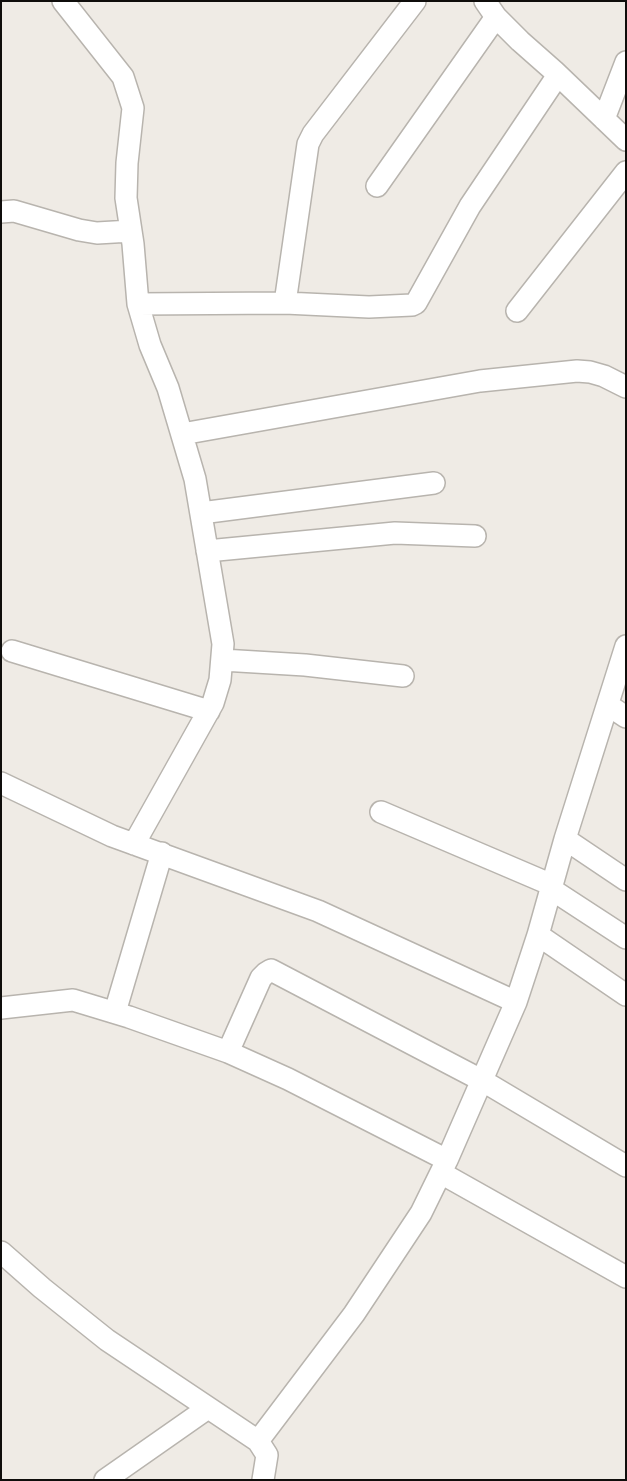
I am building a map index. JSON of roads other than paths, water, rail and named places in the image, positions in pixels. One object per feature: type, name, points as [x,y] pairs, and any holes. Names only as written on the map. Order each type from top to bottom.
[{"type":"street","points":[[62,1],[122,77],[134,108],[127,163],[126,198],[138,304],[150,345],[168,388],[195,479],[222,644],[220,680],[209,711],[134,844]]},
{"type":"street","points":[[285,303],[308,144],[313,134],[414,1]]},
{"type":"street","points":[[377,186],[491,9],[626,140]]},
{"type":"street","points":[[604,119],[626,62]]},
{"type":"street","points":[[138,304],[285,303],[359,307],[412,305],[416,303],[470,206],[558,75]]},
{"type":"street","points":[[517,311],[626,172]]},
{"type":"street","points":[[1,212],[6,210],[14,211],[78,230],[97,233],[131,231]]},
{"type":"street","points":[[182,434],[480,380],[577,371],[604,376],[626,387]]},
{"type":"street","points":[[201,513],[434,483]]},
{"type":"street","points":[[207,551],[395,533],[475,536]]},
{"type":"street","points":[[258,1441],[354,1314],[421,1213],[444,1167],[516,1002],[538,935],[565,839],[626,648]]},
{"type":"street","points":[[12,651],[209,711]]},
{"type":"street","points":[[222,660],[305,665],[403,676]]},
{"type":"street","points":[[608,705],[626,717]]},
{"type":"street","points":[[1,782],[112,836],[318,911],[516,1002]]},
{"type":"street","points":[[381,812],[552,887],[626,938]]},
{"type":"street","points":[[565,839],[626,880]]},
{"type":"street","points":[[115,1012],[162,853]]},
{"type":"street","points":[[538,935],[626,995]]},
{"type":"street","points":[[228,1052],[262,978],[271,970],[483,1081],[626,1166]]},
{"type":"street","points":[[1,1008],[73,1000],[115,1012],[228,1052],[288,1079],[444,1167],[626,1277]]},
{"type":"street","points":[[1,1252],[42,1288],[107,1340],[258,1441],[267,1455],[263,1480]]},
{"type":"street","points":[[104,1480],[208,1408]]}]
